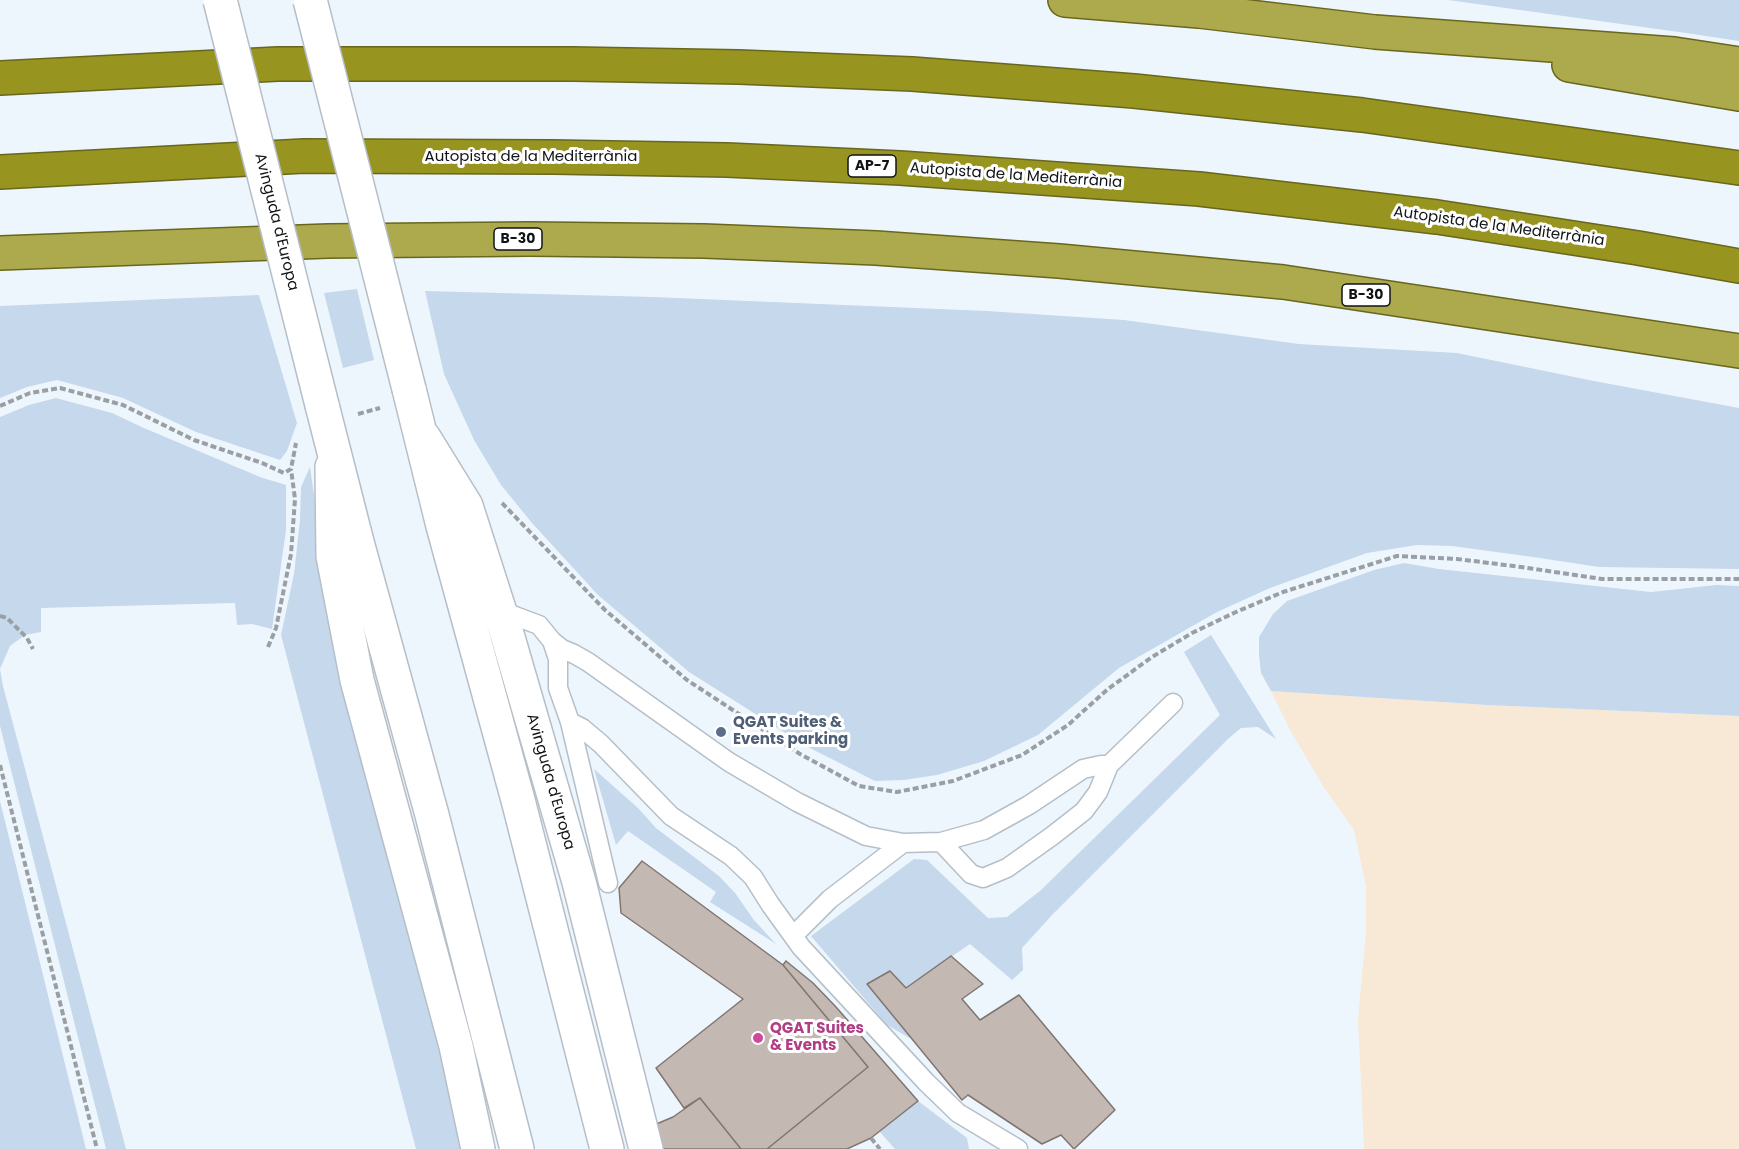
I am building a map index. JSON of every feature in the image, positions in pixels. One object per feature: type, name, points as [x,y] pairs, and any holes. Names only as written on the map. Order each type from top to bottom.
[{"type":"highway","points":[[1065,0],[1199,11],[1375,32],[1674,54],[1739,64]]},
{"type":"highway","points":[[1375,32],[1739,94]]},
{"type":"highway","points":[[0,78],[278,63],[597,64],[912,74],[1134,91],[1362,115],[1739,168]]},
{"type":"highway","name":"Autopista de la Mediterrània","points":[[0,172],[304,156],[716,160],[900,168],[1199,189],[1437,217],[1739,266]]},
{"type":"highway","name":"B-30","points":[[0,253],[328,240],[530,238],[704,241],[876,248],[1059,261],[1283,282],[1739,351]]},
{"type":"highway","points":[[0,259],[45,251]]},
{"type":"street","name":"Avinguda d'Europa","points":[[220,0],[357,542],[432,815],[517,1149]]},
{"type":"street","name":"Avinguda d'Europa","points":[[310,0],[443,526],[518,800],[607,1149]]},
{"type":"street","name":"Avinguda d'Europa","points":[[413,405],[466,506],[499,610],[579,882],[646,1149]]},
{"type":"street","name":"Avinguda d'Europa","points":[[327,424],[333,556],[357,680],[456,1046],[478,1149]]},
{"type":"lane","points":[[499,610],[539,625],[562,650],[574,654],[597,668],[729,762],[797,802],[866,836],[903,843],[941,842],[984,830],[1029,805],[1083,770],[1109,765]]},
{"type":"lane","points":[[552,641],[558,659],[558,688],[570,722],[608,884]]},
{"type":"lane","points":[[941,842],[971,874],[983,878],[1007,868],[1084,810],[1098,792],[1109,765],[1173,703]]},
{"type":"lane","points":[[570,722],[582,728],[601,744],[671,816],[731,856],[753,877],[801,947],[926,1082],[958,1113],[1018,1149]]},
{"type":"lane","points":[[793,936],[830,899],[903,843]]},
{"type":"path","points":[[0,406],[30,393],[60,388],[123,405],[194,440],[262,463],[284,473],[291,469]]},
{"type":"path","points":[[268,647],[276,628],[291,554],[295,499],[291,469],[297,436],[304,428],[413,405]]},
{"type":"path","points":[[496,497],[605,610],[687,680],[800,754],[859,786],[897,792],[953,781],[1022,754],[1068,725],[1107,689],[1152,657],[1192,633],[1282,592],[1397,556],[1457,559],[1602,579],[1739,579]]},
{"type":"path","points":[[0,616],[7,618],[27,638],[33,649]]},
{"type":"path","points":[[0,765],[97,1149]]},
{"type":"path","points":[[871,1138],[880,1149]]},
{"type":"shaded area","points":[[1448,0],[1739,0],[1739,41],[1686,33]]},
{"type":"shaded area","points":[[357,289],[374,360],[343,368],[324,293]]},
{"type":"shaded area","points":[[425,291],[654,297],[987,311],[1124,320],[1299,344],[1457,353],[1739,408],[1739,569],[1599,567],[1452,546],[1417,545],[1367,553],[1270,588],[1217,612],[1119,668],[1038,735],[984,761],[937,775],[875,781],[806,746],[689,672],[598,595],[532,523],[501,485],[474,440],[444,374]]},
{"type":"shaded area","points":[[259,295],[297,423],[287,451],[280,460],[196,432],[123,398],[57,380],[27,387],[0,398],[0,306]]},
{"type":"shaded area","points":[[56,398],[112,413],[260,477],[286,485],[286,530],[272,629],[252,624],[237,625],[235,603],[41,608],[41,632],[25,635],[10,646],[0,669],[0,417],[29,405]]},
{"type":"shaded area","points":[[310,467],[319,528],[465,1149],[416,1149],[281,635],[294,574],[301,487]]},
{"type":"shaded area","points":[[1404,563],[1439,569],[1651,592],[1716,585],[1739,586],[1739,716],[1488,705],[1271,691],[1261,673],[1259,637],[1273,614],[1287,601],[1374,570]]},
{"type":"shaded area","points":[[1211,635],[1276,739],[1258,727],[1241,728],[1228,739],[1022,948],[1023,970],[1012,980],[970,944],[906,988],[890,971],[868,984],[913,1040],[887,1025],[811,936],[914,859],[927,860],[988,918],[1007,917],[1041,890],[1220,715],[1184,652]]},
{"type":"shaded area","points":[[0,669],[126,1149],[106,1149],[0,726]]},
{"type":"shaded area","points":[[1271,691],[1488,705],[1739,716],[1739,1149],[1364,1149],[1358,1019],[1366,932],[1366,886],[1354,830],[1323,786],[1290,730]]},
{"type":"shaded area","points":[[594,769],[638,808],[656,828],[719,876],[776,944],[710,902],[716,892],[628,831],[616,845]]},
{"type":"shaded area","points":[[0,801],[86,1149],[0,1149]]},
{"type":"shaded area","points":[[918,1101],[967,1138],[969,1149],[895,1149],[879,1131]]},
{"type":"building","points":[[642,861],[783,965],[868,1067],[767,1149],[741,1149],[700,1098],[684,1108],[656,1068],[743,999],[621,913],[619,888]]},
{"type":"building","points":[[951,956],[983,984],[962,999],[980,1020],[1019,995],[1115,1110],[1074,1149],[1061,1135],[1042,1144],[968,1095],[962,1100],[867,984],[890,971],[906,988]]},
{"type":"building","points":[[786,961],[813,983],[836,1007],[918,1101],[871,1138],[847,1149],[767,1149],[868,1067],[783,965]]},
{"type":"building","points":[[700,1098],[741,1149],[659,1149],[654,1125],[673,1117]]},
{"type":"place","name":"QGAT Suites & Events parking","points":[[721,732]]},
{"type":"place","name":"QGAT Suites & Events","points":[[758,1038]]}]
